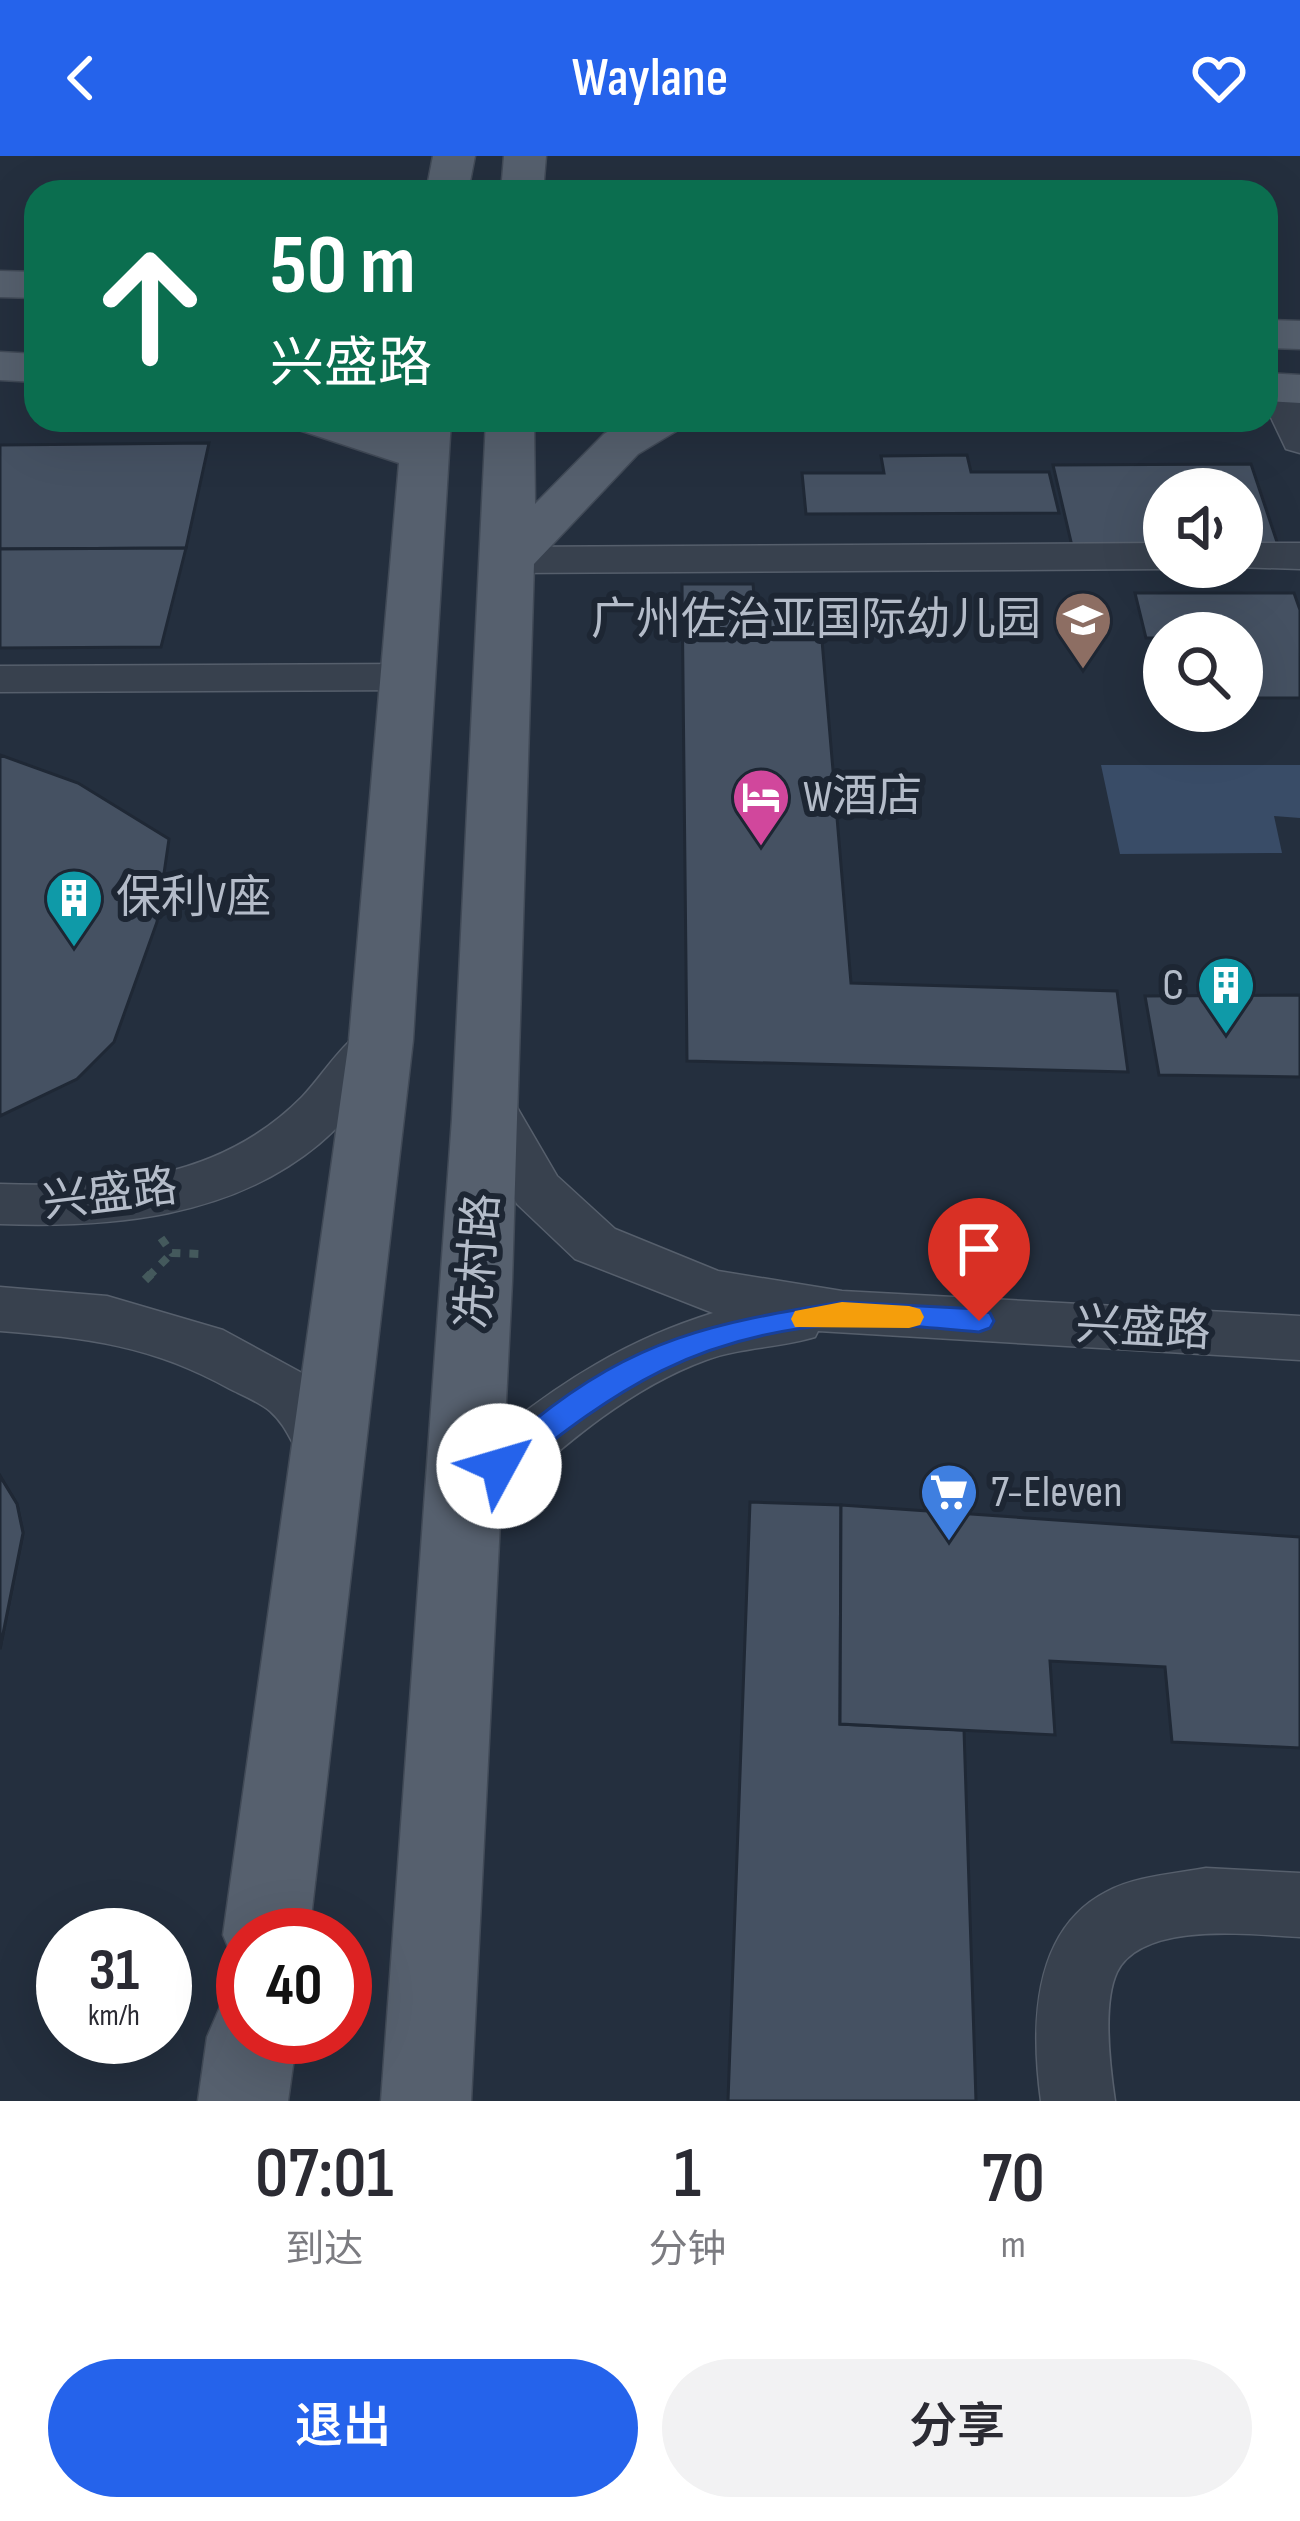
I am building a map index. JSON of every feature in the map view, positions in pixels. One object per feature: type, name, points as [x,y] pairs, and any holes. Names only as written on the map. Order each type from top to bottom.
[{"type":"main road","points":[[269,1908],[381,1040],[425,438],[389,432]]},
{"type":"main road","name":"冼村路","points":[[426,2101],[489,1105],[510,432]]},
{"type":"main road","points":[[509,560],[621,444],[641,432]]},
{"type":"main road","points":[[243,2101],[248,2064]]},
{"type":"street","points":[[1281,388],[1300,441]]},
{"type":"street","points":[[509,560],[1143,556]]},
{"type":"street","points":[[1263,556],[1300,556]]},
{"type":"street","points":[[789,557],[795,604]]},
{"type":"street","points":[[0,679],[407,677]]},
{"type":"street","name":"兴盛路","points":[[0,1204],[94,1206],[166,1198],[210,1180],[297,1132],[381,1040]]},
{"type":"street","points":[[489,1105],[537,1190],[596,1244],[710,1291],[842,1313]]},
{"type":"street","points":[[0,1310],[106,1318],[202,1346],[292,1395],[328,1448]]},
{"type":"street","points":[[464,1496],[570,1408],[654,1357],[719,1333],[842,1313]]},
{"type":"street","name":"兴盛路","points":[[842,1313],[1300,1338]]},
{"type":"street","points":[[1078,2101],[1070,2045],[1084,1955],[1128,1916],[1206,1900],[1300,1905]]},
{"type":"path","points":[[156,1232],[172,1253]]},
{"type":"path","points":[[139,1286],[172,1253],[200,1254]]},
{"type":"water","points":[[1101,765],[1300,765],[1300,818],[1274,816],[1282,853],[1120,854]]},
{"type":"building","points":[[209,443],[186,548],[0,549],[0,445]]},
{"type":"building","points":[[967,455],[971,472],[1049,472],[1059,513],[806,514],[802,473],[884,473],[881,456]]},
{"type":"building","points":[[1251,464],[1252,468],[1143,468],[1143,545],[1072,546],[1053,465]]},
{"type":"building","points":[[1263,500],[1278,545],[1263,545]]},
{"type":"building","points":[[186,548],[161,647],[0,648],[0,549]]},
{"type":"building","name":"W酒店","points":[[682,584],[753,584],[755,605],[819,605],[851,983],[1117,991],[1128,1072],[687,1061]]},
{"type":"building","points":[[1135,593],[1294,593],[1300,610],[1300,698],[1263,698],[1263,612],[1143,612],[1143,626]]},
{"type":"building","name":"保利V座","points":[[0,755],[78,783],[169,839],[157,922],[114,1042],[77,1079],[0,1116]]},
{"type":"building","name":"C","points":[[1300,995],[1300,1077],[1159,1075],[1145,996]]},
{"type":"building","points":[[0,1476],[17,1504],[23,1533],[0,1649]]},
{"type":"building","points":[[0,1476],[17,1504],[23,1533],[0,1649]]},
{"type":"building","points":[[750,1502],[841,1505],[840,1724],[964,1730],[976,2101],[728,2101]]},
{"type":"building","points":[[841,1505],[1300,1537],[1300,1748],[1172,1742],[1165,1667],[1050,1661],[1055,1735],[840,1724]]},
{"type":"slow traffic","points":[[806,1319],[842,1313],[909,1317]]},
{"type":"place","name":"广州佐治亚国际幼儿园","points":[[1083,671]]},
{"type":"place","name":"W酒店","points":[[761,848]]},
{"type":"place","name":"保利V座","points":[[74,949]]},
{"type":"place","name":"C","points":[[1226,1036]]},
{"type":"place","name":"7-Eleven","points":[[949,1543]]},
{"type":"route","points":[[499,1466],[570,1408],[654,1357],[719,1333],[842,1313],[979,1321]]}]
